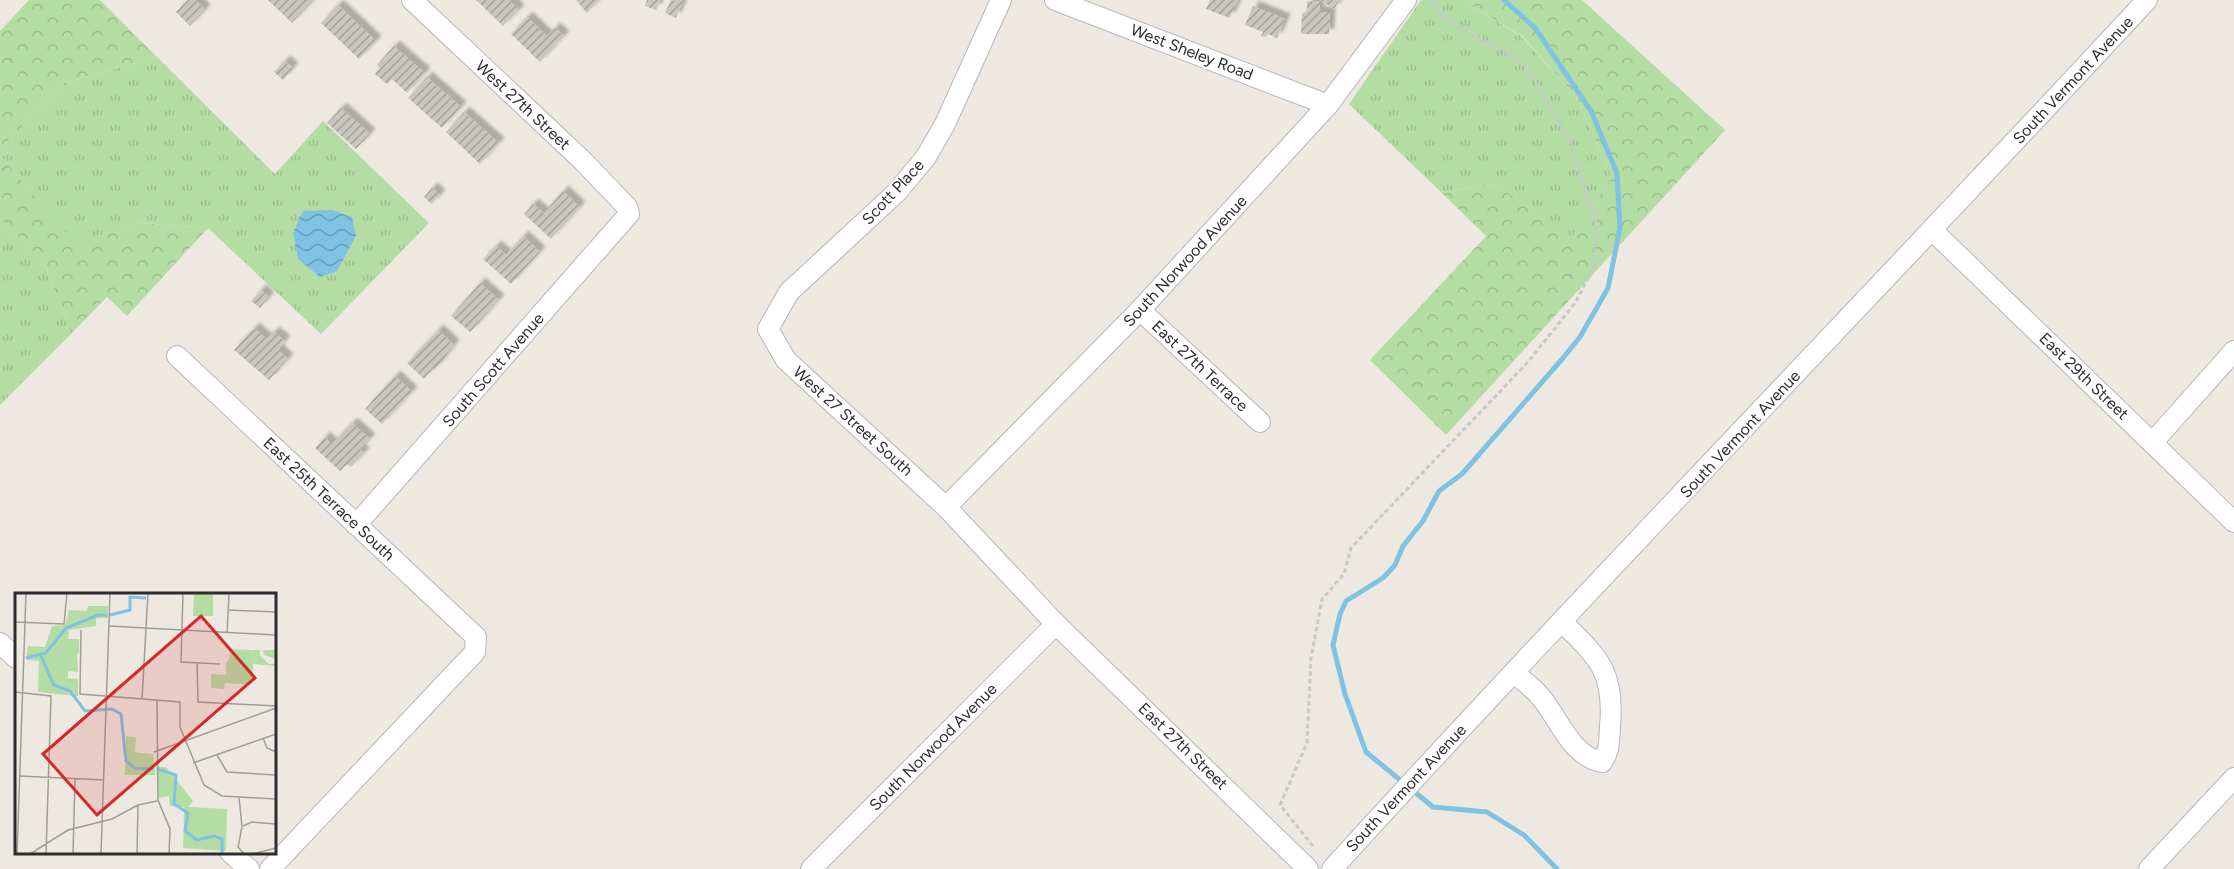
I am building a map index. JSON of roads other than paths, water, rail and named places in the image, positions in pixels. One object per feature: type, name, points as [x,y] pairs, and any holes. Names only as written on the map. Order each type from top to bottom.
[{"type":"street","name":"West 27th Street","points":[[412,0],[583,161],[627,207],[629,214]]},
{"type":"street","name":"Scott Place","points":[[768,328],[789,292],[897,192],[926,157],[945,124],[1001,0]]},
{"type":"street","name":"West Sheley Road","points":[[1055,0],[1328,105]]},
{"type":"street","name":"South Norwood Avenue","points":[[946,507],[1140,310],[1328,105],[1406,0]]},
{"type":"street","name":"South Vermont Avenue","points":[[1332,869],[1442,748],[1933,231],[2147,0]]},
{"type":"street","name":"South Scott Avenue","points":[[356,525],[629,214]]},
{"type":"street","name":"East 29th Street","points":[[1933,231],[2234,522]]},
{"type":"street","name":"East 27th Terrace","points":[[1140,310],[1260,422]]},
{"type":"street","name":"West 27 Street South","points":[[768,328],[786,360],[946,507],[1056,624]]},
{"type":"street","points":[[2152,442],[2234,351]]},
{"type":"street","name":"East 25th Terrace South","points":[[177,356],[472,633],[477,645],[475,652],[270,869]]},
{"type":"street","points":[[1514,673],[1538,694],[1571,742],[1593,761],[1602,762],[1608,754],[1612,709],[1609,678],[1595,654],[1562,622]]},
{"type":"street","name":"South Norwood Avenue","points":[[811,869],[1056,624]]},
{"type":"street","name":"East 27th Street","points":[[1056,624],[1312,861]]},
{"type":"street","points":[[0,643],[15,657]]},
{"type":"street","points":[[2150,869],[2234,778]]},
{"type":"street","points":[[232,854],[249,869]]},
{"type":"water","points":[[332,210],[352,217],[356,236],[337,271],[320,277],[298,259],[293,233],[303,211]]},
{"type":"waterway","points":[[1504,0],[1535,28],[1591,111],[1617,173],[1620,228],[1608,288],[1580,337],[1563,358],[1462,474],[1439,491],[1423,521],[1403,546],[1395,565],[1383,578],[1346,601],[1340,614],[1333,645],[1345,694],[1366,752],[1433,807],[1487,812],[1524,835],[1557,869]]}]
